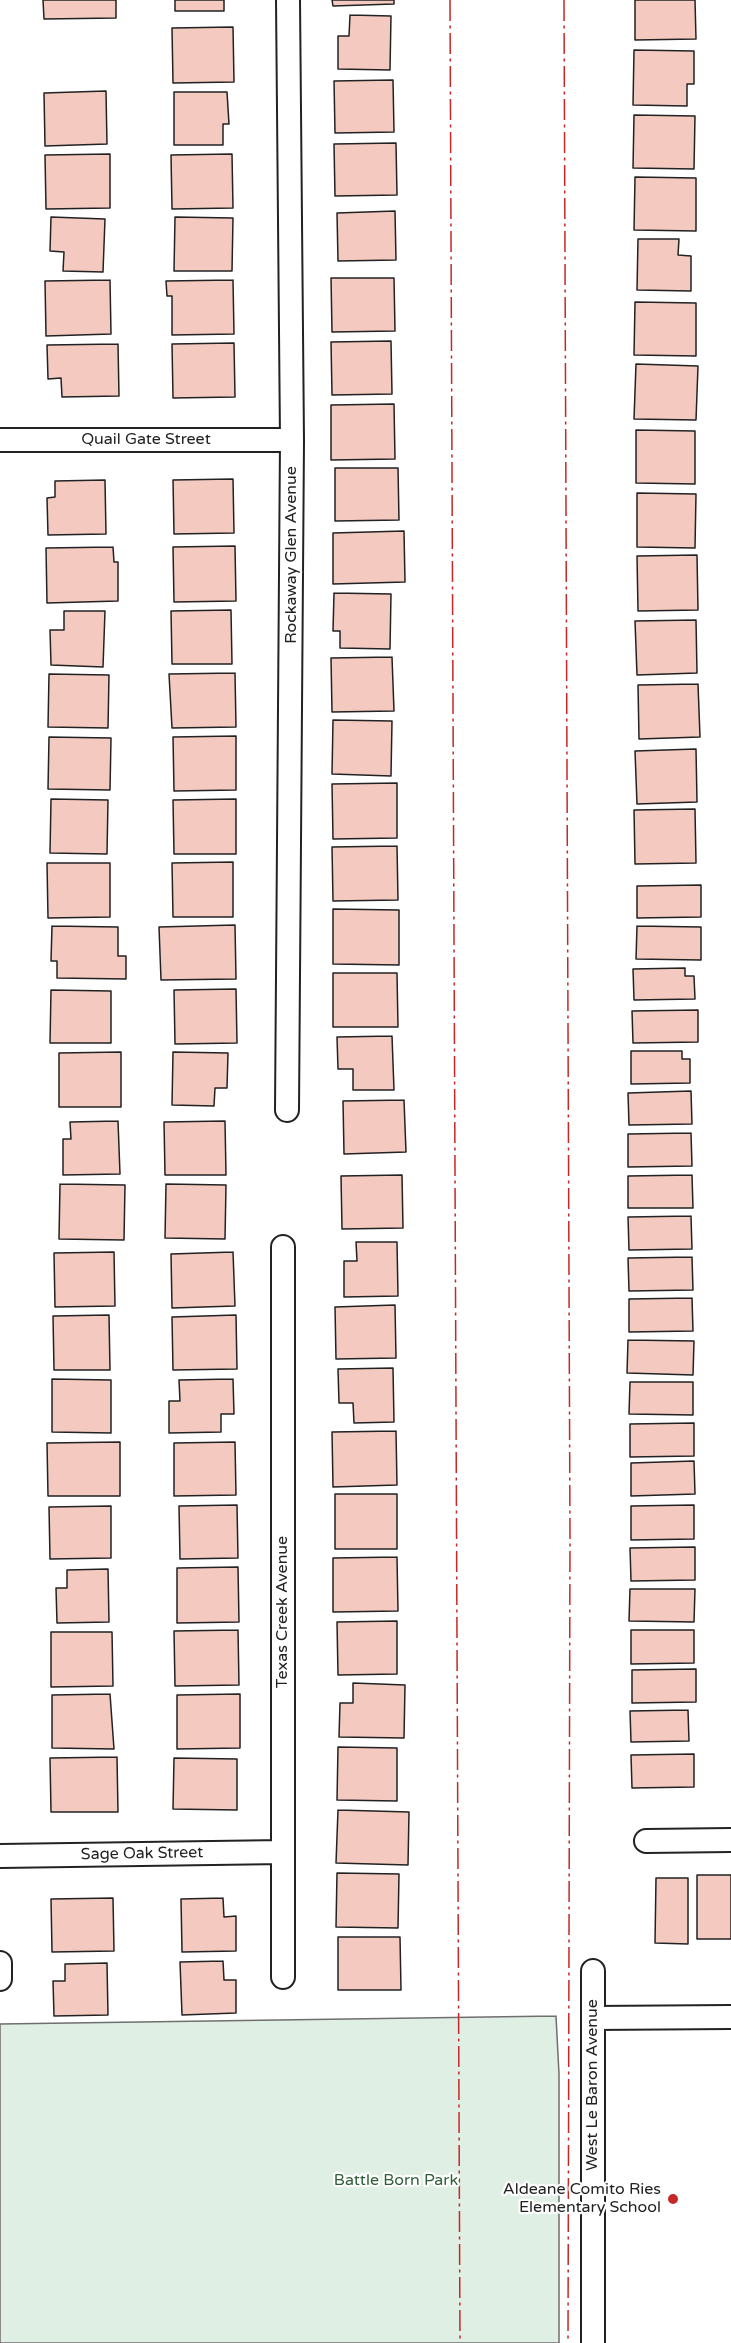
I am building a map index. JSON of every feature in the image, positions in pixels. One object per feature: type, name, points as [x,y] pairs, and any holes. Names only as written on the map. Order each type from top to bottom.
[{"type":"street","name":"Rockaway Glen Avenue","points":[[287,1110],[292,440],[288,0]]},
{"type":"street","name":"Quail Gate Street","points":[[0,440],[292,440]]},
{"type":"street","name":"Texas Creek Avenue","points":[[283,1247],[283,1977]]},
{"type":"street","points":[[646,1841],[731,1840]]},
{"type":"street","name":"Sage Oak Street","points":[[0,1856],[283,1852]]},
{"type":"street","points":[[0,1963],[0,1979]]},
{"type":"street","name":"West Le Baron Avenue","points":[[593,1971],[593,2343]]},
{"type":"street","points":[[594,2018],[731,2017]]},
{"type":"green space","name":"Battle Born Park","points":[[556,2016],[559,2074],[559,2343],[0,2343],[0,2024]]},
{"type":"building","points":[[43,0],[116,0],[116,18],[44,19]]},
{"type":"building","points":[[175,0],[224,0],[224,11],[175,11]]},
{"type":"building","points":[[332,0],[394,0],[394,4],[333,6]]},
{"type":"building","points":[[635,0],[695,0],[696,39],[635,40]]},
{"type":"building","points":[[350,15],[391,16],[390,70],[338,69],[338,36],[349,36]]},
{"type":"building","points":[[233,27],[234,82],[173,83],[172,28]]},
{"type":"building","points":[[634,50],[694,51],[694,84],[687,84],[687,106],[633,105]]},
{"type":"building","points":[[393,80],[394,132],[335,133],[334,81]]},
{"type":"building","points":[[106,91],[107,144],[45,146],[44,93]]},
{"type":"building","points":[[174,92],[227,92],[229,124],[223,124],[223,145],[174,145]]},
{"type":"building","points":[[634,115],[695,116],[694,169],[633,168]]},
{"type":"building","points":[[396,143],[397,195],[335,196],[334,144]]},
{"type":"building","points":[[110,154],[110,208],[46,209],[45,155]]},
{"type":"building","points":[[232,154],[233,208],[172,209],[171,155]]},
{"type":"building","points":[[635,177],[696,178],[696,231],[634,230]]},
{"type":"building","points":[[395,211],[396,260],[338,261],[337,213]]},
{"type":"building","points":[[51,217],[105,219],[103,272],[63,271],[64,252],[50,251]]},
{"type":"building","points":[[175,217],[233,218],[232,271],[174,271]]},
{"type":"building","points":[[638,239],[679,239],[678,255],[691,256],[691,291],[637,290]]},
{"type":"building","points":[[331,278],[394,278],[395,331],[332,332]]},
{"type":"building","points":[[110,280],[111,334],[46,336],[45,281]]},
{"type":"building","points":[[233,280],[234,334],[172,335],[172,296],[167,296],[166,281]]},
{"type":"building","points":[[635,302],[696,303],[696,356],[634,355]]},
{"type":"building","points":[[391,341],[392,394],[332,395],[331,342]]},
{"type":"building","points":[[234,343],[235,397],[173,398],[172,344]]},
{"type":"building","points":[[118,344],[119,396],[62,397],[61,378],[48,379],[47,345]]},
{"type":"building","points":[[636,364],[698,366],[696,420],[634,419]]},
{"type":"building","points":[[394,404],[395,459],[331,460],[331,405]]},
{"type":"building","points":[[636,430],[695,431],[695,484],[636,483]]},
{"type":"building","points":[[335,468],[398,468],[399,520],[335,521]]},
{"type":"building","points":[[233,479],[234,533],[174,534],[173,480]]},
{"type":"building","points":[[105,480],[106,534],[48,535],[47,498],[55,497],[55,481]]},
{"type":"building","points":[[637,493],[696,494],[695,548],[637,547]]},
{"type":"building","points":[[404,531],[405,582],[333,584],[333,533]]},
{"type":"building","points":[[235,546],[236,601],[174,602],[173,547]]},
{"type":"building","points":[[113,547],[114,562],[118,562],[118,601],[47,603],[46,548]]},
{"type":"building","points":[[697,555],[698,610],[638,611],[637,556]]},
{"type":"building","points":[[334,593],[391,594],[390,649],[340,648],[340,631],[333,631]]},
{"type":"building","points":[[231,610],[232,664],[172,664],[171,611]]},
{"type":"building","points":[[64,611],[105,611],[103,667],[51,665],[50,630],[64,630]]},
{"type":"building","points":[[696,620],[697,673],[637,675],[635,621]]},
{"type":"building","points":[[392,657],[394,711],[332,712],[331,658]]},
{"type":"building","points":[[235,673],[236,727],[172,728],[169,674]]},
{"type":"building","points":[[49,674],[109,675],[108,728],[48,727]]},
{"type":"building","points":[[698,684],[700,737],[639,739],[638,685]]},
{"type":"building","points":[[333,720],[392,721],[391,776],[332,774]]},
{"type":"building","points":[[236,736],[236,790],[174,791],[173,737]]},
{"type":"building","points":[[49,737],[111,738],[110,790],[48,789]]},
{"type":"building","points":[[696,749],[697,802],[637,804],[635,751]]},
{"type":"building","points":[[397,783],[397,838],[333,839],[332,784]]},
{"type":"building","points":[[51,799],[108,800],[107,854],[50,853]]},
{"type":"building","points":[[236,799],[236,854],[174,854],[173,800]]},
{"type":"building","points":[[695,809],[696,863],[635,864],[634,810]]},
{"type":"building","points":[[397,846],[398,900],[333,901],[332,847]]},
{"type":"building","points":[[233,862],[233,917],[173,917],[172,863]]},
{"type":"building","points":[[47,863],[110,863],[110,917],[48,918]]},
{"type":"building","points":[[701,885],[701,917],[637,918],[637,886]]},
{"type":"building","points":[[333,909],[399,910],[399,965],[333,964]]},
{"type":"building","points":[[235,925],[236,979],[161,980],[159,927]]},
{"type":"building","points":[[52,926],[118,927],[118,956],[126,956],[126,979],[57,978],[57,961],[51,961]]},
{"type":"building","points":[[637,926],[701,927],[701,960],[636,959]]},
{"type":"building","points":[[685,968],[685,976],[694,976],[695,999],[634,1000],[633,969]]},
{"type":"building","points":[[333,973],[397,973],[398,1027],[333,1027]]},
{"type":"building","points":[[236,989],[237,1043],[175,1044],[174,990]]},
{"type":"building","points":[[51,990],[111,991],[111,1043],[50,1043]]},
{"type":"building","points":[[698,1010],[698,1042],[633,1043],[632,1011]]},
{"type":"building","points":[[392,1036],[394,1090],[353,1090],[353,1069],[338,1069],[337,1037]]},
{"type":"building","points":[[631,1051],[682,1051],[682,1059],[690,1059],[690,1083],[631,1084]]},
{"type":"building","points":[[121,1052],[121,1107],[59,1107],[59,1053]]},
{"type":"building","points":[[173,1052],[228,1053],[227,1088],[215,1088],[214,1106],[172,1105]]},
{"type":"building","points":[[691,1091],[692,1124],[629,1125],[628,1093]]},
{"type":"building","points":[[404,1100],[406,1152],[344,1154],[343,1101]]},
{"type":"building","points":[[118,1121],[120,1174],[63,1175],[63,1139],[71,1139],[70,1122]]},
{"type":"building","points":[[225,1121],[226,1175],[165,1175],[164,1122]]},
{"type":"building","points":[[691,1133],[692,1166],[628,1167],[628,1134]]},
{"type":"building","points":[[402,1175],[403,1228],[342,1229],[341,1176]]},
{"type":"building","points":[[692,1175],[693,1208],[628,1208],[628,1176]]},
{"type":"building","points":[[60,1184],[125,1185],[124,1240],[59,1239]]},
{"type":"building","points":[[166,1184],[226,1185],[225,1239],[165,1238]]},
{"type":"building","points":[[691,1216],[692,1249],[629,1250],[628,1217]]},
{"type":"building","points":[[356,1242],[397,1242],[398,1296],[344,1297],[344,1261],[357,1261]]},
{"type":"building","points":[[114,1252],[115,1306],[55,1307],[54,1253]]},
{"type":"building","points":[[233,1252],[235,1306],[172,1308],[171,1254]]},
{"type":"building","points":[[692,1257],[693,1290],[629,1291],[628,1258]]},
{"type":"building","points":[[692,1298],[693,1331],[629,1332],[629,1299]]},
{"type":"building","points":[[395,1305],[396,1358],[336,1359],[335,1307]]},
{"type":"building","points":[[109,1315],[110,1370],[54,1370],[53,1316]]},
{"type":"building","points":[[236,1315],[237,1369],[173,1370],[172,1317]]},
{"type":"building","points":[[628,1340],[694,1341],[693,1375],[627,1373]]},
{"type":"building","points":[[393,1368],[394,1422],[354,1423],[353,1403],[339,1403],[338,1369]]},
{"type":"building","points":[[52,1379],[111,1380],[111,1433],[52,1432]]},
{"type":"building","points":[[233,1379],[234,1414],[221,1414],[221,1432],[169,1433],[169,1401],[180,1401],[179,1380]]},
{"type":"building","points":[[630,1382],[693,1382],[693,1415],[629,1414]]},
{"type":"building","points":[[694,1423],[694,1456],[630,1457],[630,1424]]},
{"type":"building","points":[[396,1431],[397,1485],[333,1487],[332,1432]]},
{"type":"building","points":[[120,1442],[120,1496],[48,1496],[47,1443]]},
{"type":"building","points":[[235,1442],[236,1495],[174,1496],[174,1443]]},
{"type":"building","points":[[694,1461],[695,1494],[631,1496],[631,1463]]},
{"type":"building","points":[[335,1494],[397,1494],[397,1549],[335,1549]]},
{"type":"building","points":[[237,1505],[238,1558],[180,1559],[179,1506]]},
{"type":"building","points":[[694,1505],[694,1539],[631,1540],[631,1506]]},
{"type":"building","points":[[111,1506],[111,1558],[50,1559],[49,1507]]},
{"type":"building","points":[[695,1547],[695,1580],[631,1581],[630,1548]]},
{"type":"building","points":[[397,1557],[398,1611],[333,1612],[333,1558]]},
{"type":"building","points":[[238,1567],[239,1622],[177,1623],[177,1568]]},
{"type":"building","points":[[108,1569],[109,1622],[57,1623],[56,1588],[67,1588],[67,1570]]},
{"type":"building","points":[[630,1589],[695,1589],[694,1622],[629,1621]]},
{"type":"building","points":[[397,1621],[397,1674],[338,1675],[337,1622]]},
{"type":"building","points":[[238,1630],[239,1685],[175,1686],[174,1631]]},
{"type":"building","points":[[631,1630],[694,1630],[694,1663],[631,1664]]},
{"type":"building","points":[[51,1632],[112,1632],[113,1686],[51,1687]]},
{"type":"building","points":[[696,1669],[696,1702],[632,1703],[632,1670]]},
{"type":"building","points":[[353,1683],[405,1685],[404,1738],[339,1737],[340,1703],[353,1703]]},
{"type":"building","points":[[110,1694],[114,1749],[52,1748],[52,1695]]},
{"type":"building","points":[[240,1694],[240,1748],[177,1749],[177,1695]]},
{"type":"building","points":[[688,1710],[689,1741],[631,1742],[630,1711]]},
{"type":"building","points":[[338,1747],[397,1748],[397,1801],[337,1800]]},
{"type":"building","points":[[694,1754],[694,1787],[632,1788],[631,1755]]},
{"type":"building","points":[[117,1757],[118,1812],[51,1812],[50,1758]]},
{"type":"building","points":[[174,1758],[237,1759],[237,1810],[173,1809]]},
{"type":"building","points":[[338,1810],[409,1812],[408,1865],[336,1863]]},
{"type":"building","points":[[337,1873],[399,1874],[398,1928],[336,1927]]},
{"type":"building","points":[[697,1875],[731,1875],[731,1939],[697,1939]]},
{"type":"building","points":[[656,1878],[688,1878],[688,1944],[655,1943]]},
{"type":"building","points":[[113,1898],[114,1951],[52,1952],[51,1899]]},
{"type":"building","points":[[223,1898],[224,1917],[236,1916],[236,1951],[182,1952],[181,1899]]},
{"type":"building","points":[[338,1937],[400,1937],[401,1990],[338,1990]]},
{"type":"building","points":[[223,1961],[224,1980],[236,1980],[236,2013],[182,2015],[180,1962]]},
{"type":"building","points":[[107,1963],[108,2015],[54,2016],[53,1981],[65,1981],[65,1964]]},
{"type":"power","points":[[450,0],[460,2343]]},
{"type":"power","points":[[564,0],[570,1537],[568,2343]]},
{"type":"place","name":"Aldeane Comito Ries Elementary School","points":[[673,2199]]}]
